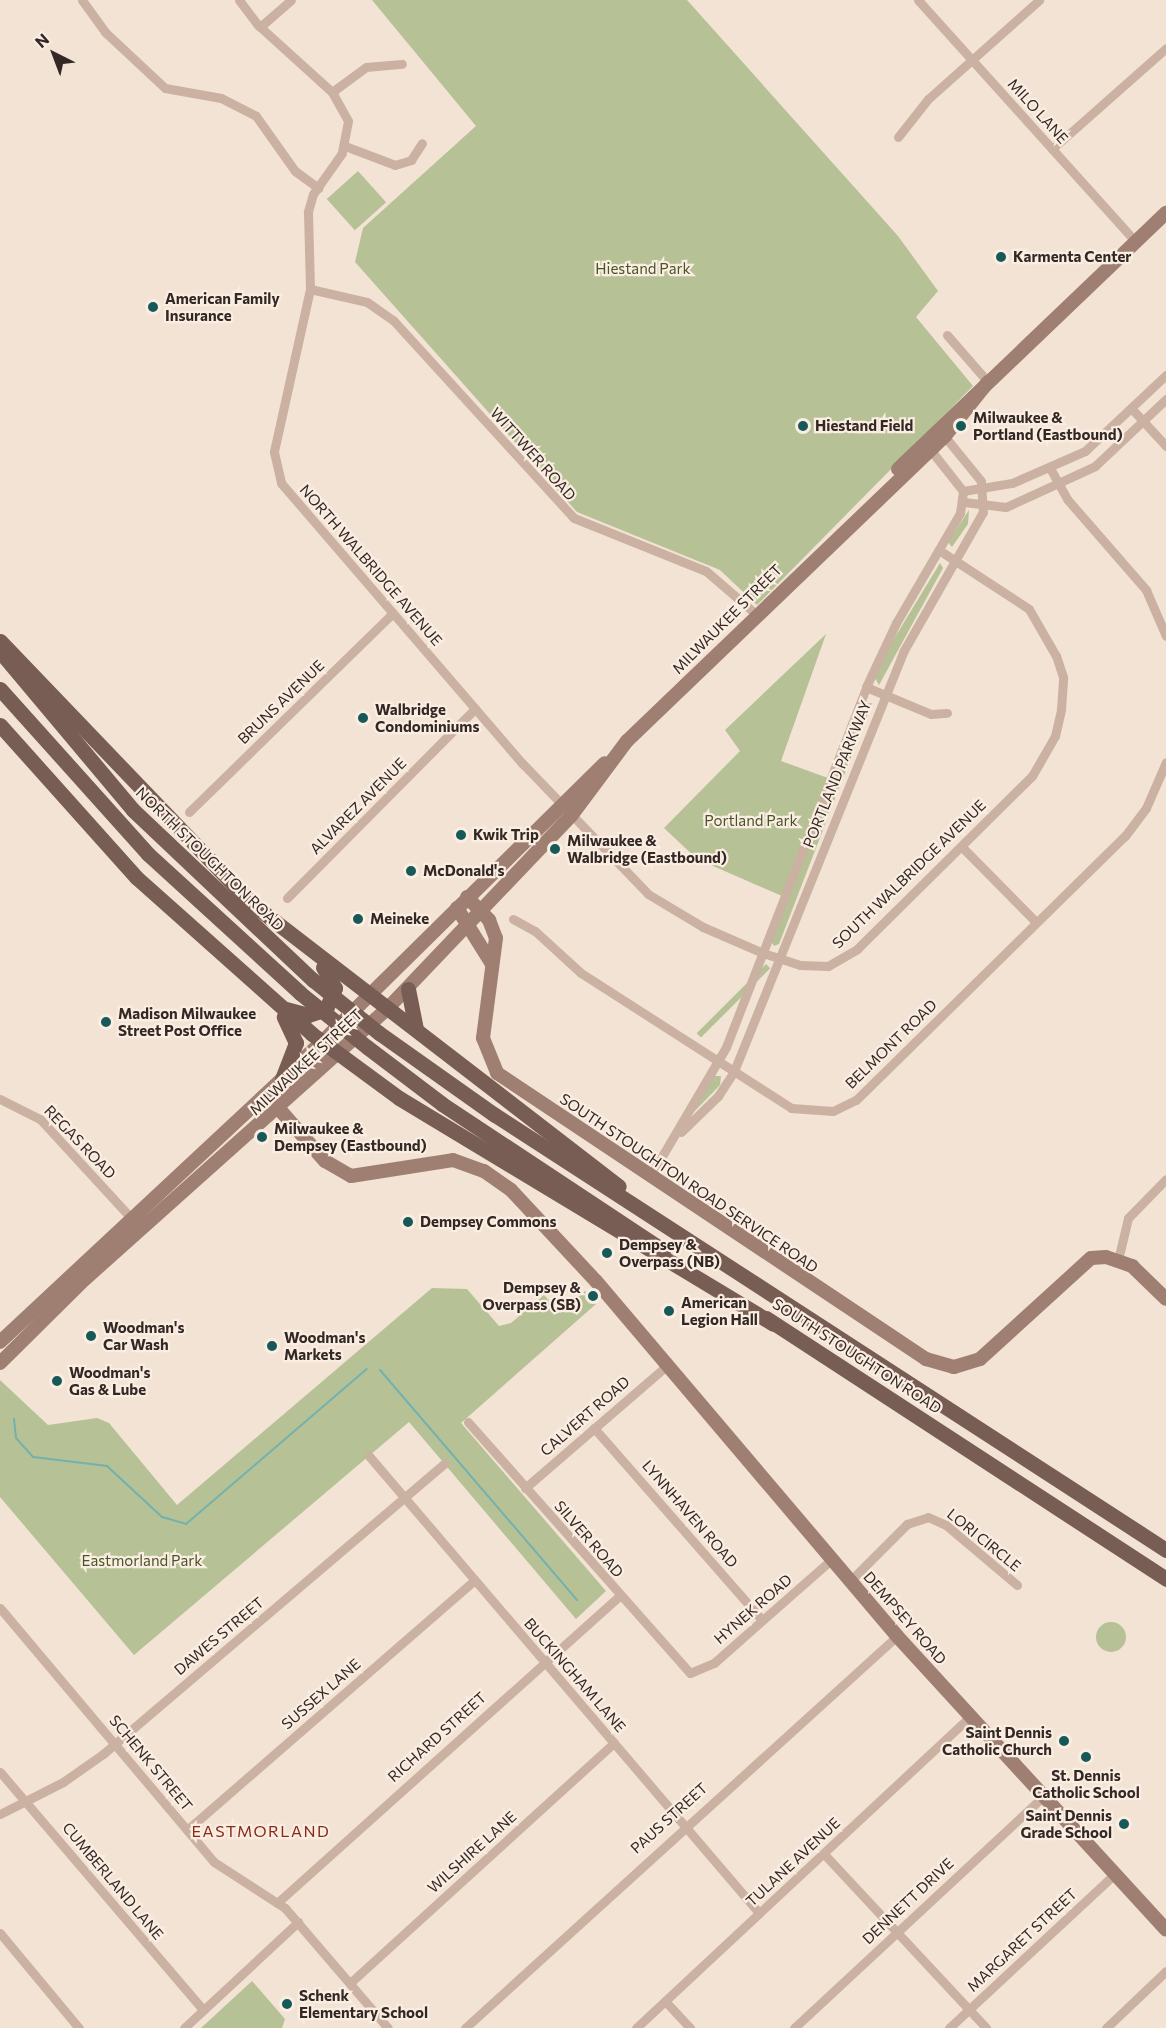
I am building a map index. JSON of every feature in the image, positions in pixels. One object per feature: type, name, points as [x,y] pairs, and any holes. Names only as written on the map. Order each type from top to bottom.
[{"type":"main road","points":[[0,641],[173,826],[313,954],[416,1029],[656,1220]]},
{"type":"main road","name":"NORTH STOUGHTON ROAD","points":[[0,652],[133,810],[313,980],[421,1066]]},
{"type":"main road","name":"SOUTH STOUGHTON ROAD","points":[[0,689],[148,854],[300,993],[410,1080],[773,1324],[1166,1579]]},
{"type":"main road","points":[[0,725],[137,878],[278,1007],[322,1042],[399,1098],[619,1235],[773,1324]]},
{"type":"main road","points":[[0,732],[19,748]]},
{"type":"main road","points":[[278,1007],[315,1015],[331,1003],[334,982],[313,954]]},
{"type":"main road","points":[[408,989],[416,1029]]},
{"type":"main road","points":[[278,1007],[296,1043],[282,1079]]},
{"type":"main road","name":"SOUTH STOUGHTON ROAD","points":[[421,1066],[1166,1550]]},
{"type":"main road","points":[[936,1429],[948,1409]]},
{"type":"street","points":[[82,0],[105,32],[165,88],[221,98],[256,116],[296,171],[318,188]]},
{"type":"street","points":[[239,0],[260,27],[332,92],[346,115],[345,146],[395,165],[411,160],[422,143]]},
{"type":"street","points":[[260,27],[291,0]]},
{"type":"street","name":"MILO LANE","points":[[918,0],[1136,242]]},
{"type":"street","points":[[898,137],[918,109],[1039,0]]},
{"type":"street","points":[[1052,149],[1166,48]]},
{"type":"street","points":[[332,92],[366,67],[402,64]]},
{"type":"street","name":"NORTH WALBRIDGE AVENUE","points":[[345,146],[318,188],[308,212],[310,289],[274,460],[281,483],[392,614],[559,804]]},
{"type":"street","name":"MILWAUKEE STREET","points":[[0,1342],[130,1216],[322,1042],[559,804],[609,760],[927,446],[988,382],[1166,213]]},
{"type":"street","name":"WITTWER ROAD","points":[[310,289],[367,302],[393,320],[574,518],[706,571],[756,614]]},
{"type":"street","points":[[946,335],[988,382]]},
{"type":"street","points":[[963,491],[1050,468],[1095,444],[1166,375]]},
{"type":"street","points":[[927,446],[963,491],[964,502],[984,507],[1006,507],[1058,485],[1101,462],[1166,399]]},
{"type":"street","points":[[1131,408],[1166,446]]},
{"type":"street","points":[[941,432],[983,487],[984,507]]},
{"type":"street","points":[[1050,468],[1058,485],[1146,590],[1166,636]]},
{"type":"street","name":"PORTLAND PARKWAY","points":[[651,1175],[677,1136],[719,1062],[867,687],[964,502]]},
{"type":"street","name":"PORTLAND PARKWAY","points":[[677,1136],[718,1096],[734,1071],[884,695],[984,507]]},
{"type":"street","name":"SOUTH WALBRIDGE AVENUE","points":[[559,804],[668,909],[780,959],[817,968],[845,959],[962,847],[1044,760],[1059,718],[1063,676],[1029,609],[955,558],[939,550]]},
{"type":"street","name":"BRUNS AVENUE","points":[[189,812],[392,614]]},
{"type":"street","points":[[867,687],[931,714],[947,713]]},
{"type":"street","name":"ALVAREZ AVENUE","points":[[287,898],[475,709]]},
{"type":"street","name":"MILWAUKEE STREET","points":[[0,1363],[79,1285],[280,1110],[408,989],[483,913],[571,816],[609,760]]},
{"type":"street","name":"BELMONT ROAD","points":[[513,919],[535,932],[575,969],[797,1110],[841,1109],[1125,836],[1146,808],[1166,762]]},
{"type":"street","points":[[962,847],[1036,922]]},
{"type":"street","name":"SOUTH STOUGHTON ROAD SERVICE ROAD","points":[[467,897],[483,913],[496,938],[483,1038],[497,1073],[926,1359],[963,1366],[990,1350],[1075,1268],[1091,1258],[1118,1260]]},
{"type":"street","points":[[457,908],[471,925],[492,964]]},
{"type":"street","name":"REGAS ROAD","points":[[0,1099],[39,1119],[130,1216]]},
{"type":"street","name":"DEMPSEY ROAD","points":[[280,1110],[325,1161],[351,1176],[380,1176],[446,1159],[474,1166],[511,1190],[560,1244],[577,1270],[627,1321],[897,1636],[1166,1930]]},
{"type":"street","points":[[144,1227],[146,1211],[188,1176],[225,1131]]},
{"type":"street","points":[[1166,1179],[1128,1218],[1118,1260],[1166,1299]]},
{"type":"street","points":[[79,1285],[128,1231],[130,1216]]},
{"type":"street","name":"CALVERT ROAD","points":[[525,1488],[665,1367]]},
{"type":"street","name":"SILVER ROAD","points":[[468,1422],[619,1596],[691,1673]]},
{"type":"street","name":"LYNNHAVEN ROAD","points":[[594,1428],[762,1620]]},
{"type":"street","name":"BUCKINGHAM LANE","points":[[369,1456],[759,1913]]},
{"type":"street","name":"DAWES STREET","points":[[0,1814],[63,1782],[115,1744],[445,1463]]},
{"type":"street","name":"LORI CIRCLE","points":[[850,1581],[907,1524],[928,1517],[946,1525],[1017,1585]]},
{"type":"street","name":"HYNEK ROAD","points":[[691,1673],[704,1671],[831,1560]]},
{"type":"street","name":"SUSSEX LANE","points":[[187,1830],[475,1580]]},
{"type":"street","name":"RICHARD STREET","points":[[277,1903],[619,1596]]},
{"type":"street","name":"SCHENK STREET","points":[[0,1608],[214,1862],[277,1903],[298,1922],[388,2028]]},
{"type":"street","name":"PAUS STREET","points":[[465,2028],[684,1824],[799,1729],[897,1636]]},
{"type":"street","name":"TULANE AVENUE","points":[[636,2028],[970,1718]]},
{"type":"street","name":"WILSHIRE LANE","points":[[350,1983],[614,1743]]},
{"type":"street","name":"CUMBERLAND LANE","points":[[0,1772],[202,2010]]},
{"type":"street","name":"DENNETT DRIVE","points":[[794,2028],[1043,1797]]},
{"type":"street","points":[[824,1854],[986,2028]]},
{"type":"street","name":"MARGARET STREET","points":[[950,2028],[1114,1874]]},
{"type":"street","points":[[184,2028],[298,1922]]},
{"type":"street","points":[[0,1933],[79,2028]]},
{"type":"street","points":[[1106,2028],[1166,1971]]},
{"type":"street","points":[[665,2001],[690,2028]]},
{"type":"green space","name":"Hiestand Park","points":[[372,0],[687,0],[898,236],[938,291],[916,317],[973,386],[757,605],[720,570],[577,512],[355,262],[363,228],[476,126]]},
{"type":"green space","points":[[358,171],[386,202],[355,230],[327,199]]},
{"type":"green space","points":[[969,510],[968,524],[952,547],[948,542]]},
{"type":"green space","points":[[940,563],[943,568],[879,685],[875,678],[886,652]]},
{"type":"green space","name":"Portland Park","points":[[826,634],[781,761],[828,778],[782,896],[697,859],[664,828],[740,751],[725,730]]},
{"type":"green space","points":[[872,703],[779,944],[774,946],[771,941],[865,704]]},
{"type":"green space","points":[[766,964],[770,968],[701,1038],[697,1033]]},
{"type":"green space","points":[[714,1076],[721,1076],[720,1085],[691,1115]]},
{"type":"green space","name":"Eastmorland Park","points":[[432,1288],[467,1289],[499,1326],[511,1323],[544,1295],[560,1313],[585,1291],[596,1304],[461,1423],[606,1591],[576,1619],[409,1422],[134,1655],[0,1497],[0,1380],[48,1425],[97,1418],[109,1423],[177,1505]]},
{"type":"green space","points":[[1111,1622],[1121,1627],[1126,1637],[1121,1647],[1111,1652],[1101,1647],[1096,1637],[1101,1627]]},
{"type":"green space","points":[[252,1981],[285,2019],[282,2028],[201,2028]]},
{"type":"waterway","points":[[14,1419],[16,1438],[33,1457],[107,1466],[162,1517],[186,1524],[367,1369]]},
{"type":"waterway","points":[[380,1370],[577,1600]]},
{"type":"place","name":"Karmenta Center","points":[[1001,257]]},
{"type":"place","name":"American Family Insurance","points":[[153,307]]},
{"type":"place","name":"Hiestand Field","points":[[803,426]]},
{"type":"place","name":"Milwaukee & Portland (Eastbound)","points":[[961,426]]},
{"type":"place","name":"Walbridge Condominiums","points":[[363,718]]},
{"type":"place","name":"Kwik Trip","points":[[461,835]]},
{"type":"place","name":"Milwaukee & Walbridge (Eastbound)","points":[[555,849]]},
{"type":"place","name":"McDonald's","points":[[411,871]]},
{"type":"place","name":"Meineke","points":[[358,919]]},
{"type":"place","name":"Madison Milwaukee Street Post Office","points":[[106,1022]]},
{"type":"place","name":"Milwaukee & Dempsey (Eastbound)","points":[[262,1137]]},
{"type":"place","name":"Dempsey Commons","points":[[408,1222]]},
{"type":"place","name":"Dempsey & Overpass (NB)","points":[[607,1253]]},
{"type":"place","name":"Dempsey & Overpass (SB)","points":[[593,1296]]},
{"type":"place","name":"American Legion Hall","points":[[669,1311]]},
{"type":"place","name":"Woodman's Car Wash","points":[[91,1336]]},
{"type":"place","name":"Woodman's Markets","points":[[272,1346]]},
{"type":"place","name":"Woodman's Gas & Lube","points":[[57,1381]]},
{"type":"place","name":"Saint Dennis Catholic Church","points":[[1064,1741]]},
{"type":"place","name":"St. Dennis Catholic School","points":[[1086,1757]]},
{"type":"place","name":"Saint Dennis Grade School","points":[[1124,1824]]},
{"type":"place","name":"Schenk Elementary School","points":[[287,2004]]},
{"type":"district","name":"EASTMORLAND","points":[[261,1831]]}]
